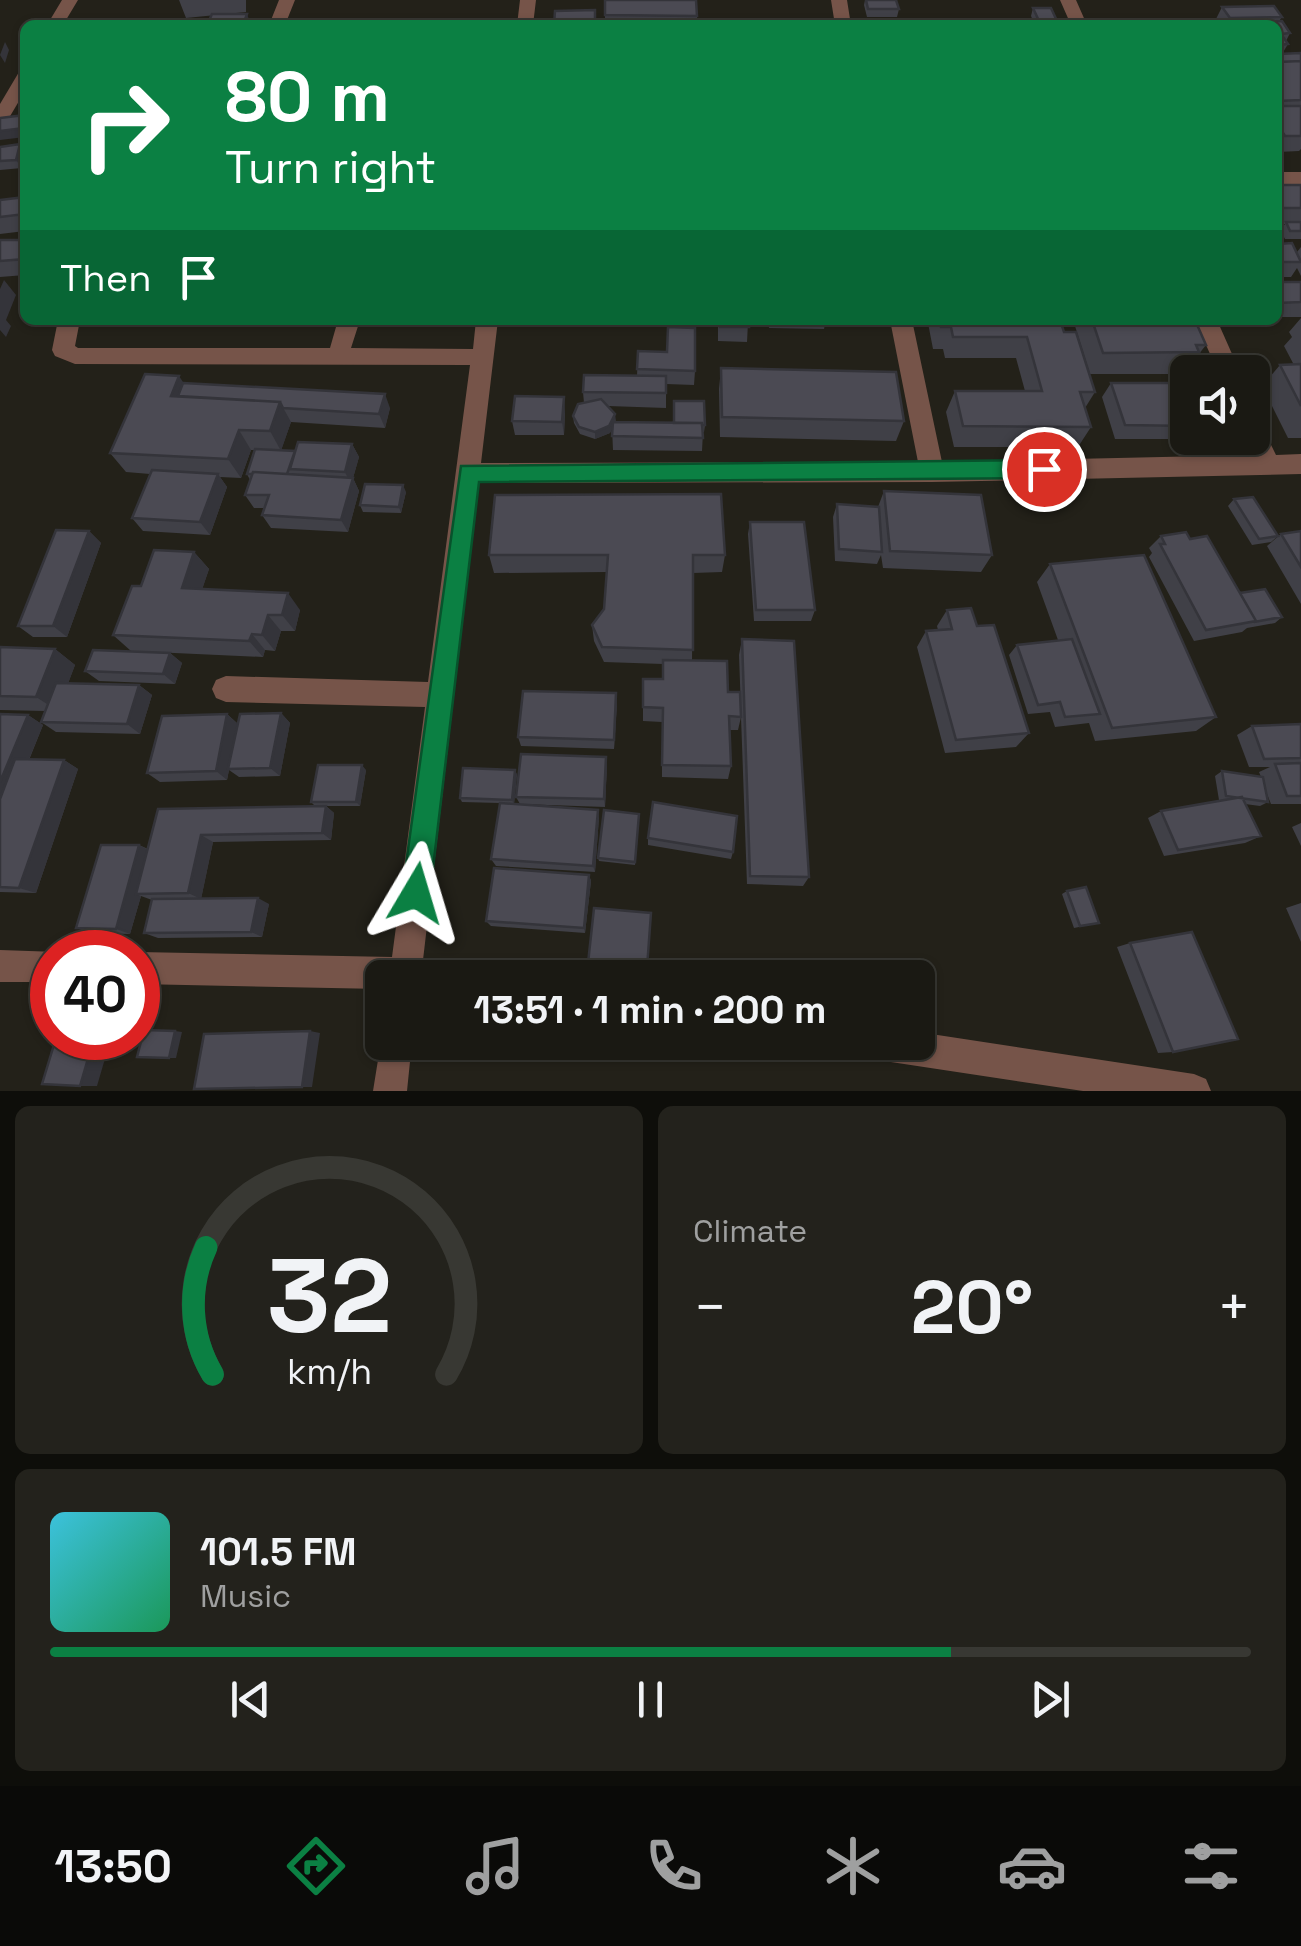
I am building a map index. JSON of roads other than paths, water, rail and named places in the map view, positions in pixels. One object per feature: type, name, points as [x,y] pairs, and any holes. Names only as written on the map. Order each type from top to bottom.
[{"type":"street","points":[[0,119],[20,85]]},
{"type":"street","points":[[68,325],[62,350],[75,356],[482,358]]},
{"type":"street","points":[[338,357],[348,325]]},
{"type":"street","points":[[408,960],[486,325]]},
{"type":"street","points":[[902,325],[932,472]]},
{"type":"street","points":[[1208,325],[1221,355]]},
{"type":"street","points":[[1264,455],[1268,464]]},
{"type":"street","points":[[469,473],[932,472],[1301,464]]},
{"type":"street","points":[[226,689],[441,695]]},
{"type":"street","points":[[0,966],[30,966]]},
{"type":"street","points":[[160,969],[365,974]]},
{"type":"street","points":[[935,1052],[1194,1091]]},
{"type":"street","points":[[390,1091],[394,1060]]}]
